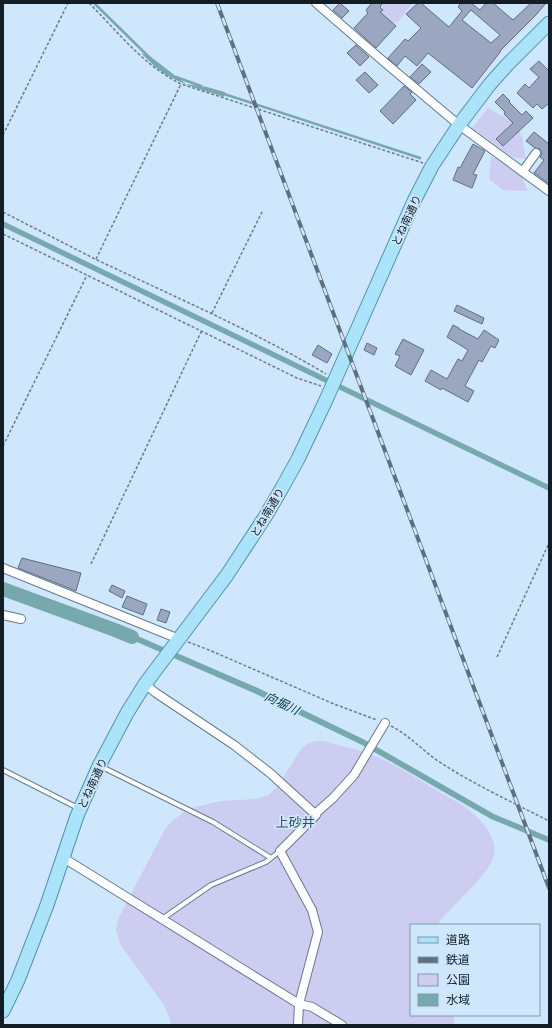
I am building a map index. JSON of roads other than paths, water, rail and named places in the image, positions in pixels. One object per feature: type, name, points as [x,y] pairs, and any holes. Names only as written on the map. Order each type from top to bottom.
[{"type":"main road","name":"とね南通り","points":[[3,1011],[18,980],[42,919],[62,857],[80,810],[99,766],[127,713],[156,669],[227,575],[265,517],[298,459],[333,385],[411,208],[432,166],[490,84],[549,23]]},
{"type":"street","points":[[316,3],[460,125],[549,191]]},
{"type":"street","points":[[523,171],[536,153]]},
{"type":"street","points":[[3,568],[178,640]]},
{"type":"street","points":[[3,615],[21,619]]},
{"type":"street","points":[[146,684],[156,694],[234,745],[270,773],[316,814]]},
{"type":"street","points":[[298,1025],[299,1004],[318,932],[312,910],[280,851],[354,775],[384,723]]},
{"type":"street","points":[[62,857],[299,1004],[312,1007],[342,1025]]},
{"type":"lane","points":[[99,766],[213,822],[271,858]]},
{"type":"lane","points":[[3,770],[80,810]]},
{"type":"lane","points":[[162,919],[211,885],[266,862],[280,851]]},
{"type":"water","points":[[141,53],[151,57],[186,84],[207,87],[225,92],[224,97],[190,86],[170,77],[158,69]]},
{"type":"water","points":[[3,221],[549,485],[549,491],[3,227]]},
{"type":"water","points":[[117,627],[258,688],[365,740],[494,814],[549,837],[549,843],[491,819],[362,745],[256,694],[114,632]]},
{"type":"waterway","points":[[94,3],[150,58]]},
{"type":"waterway","points":[[176,77],[201,86]]},
{"type":"waterway","points":[[221,93],[420,158]]},
{"type":"waterway","name":"向堀川","points":[[3,589],[132,637]]},
{"type":"railway","points":[[217,3],[549,888]]},
{"type":"district","name":"上砂井","points":[[295,822]]}]
